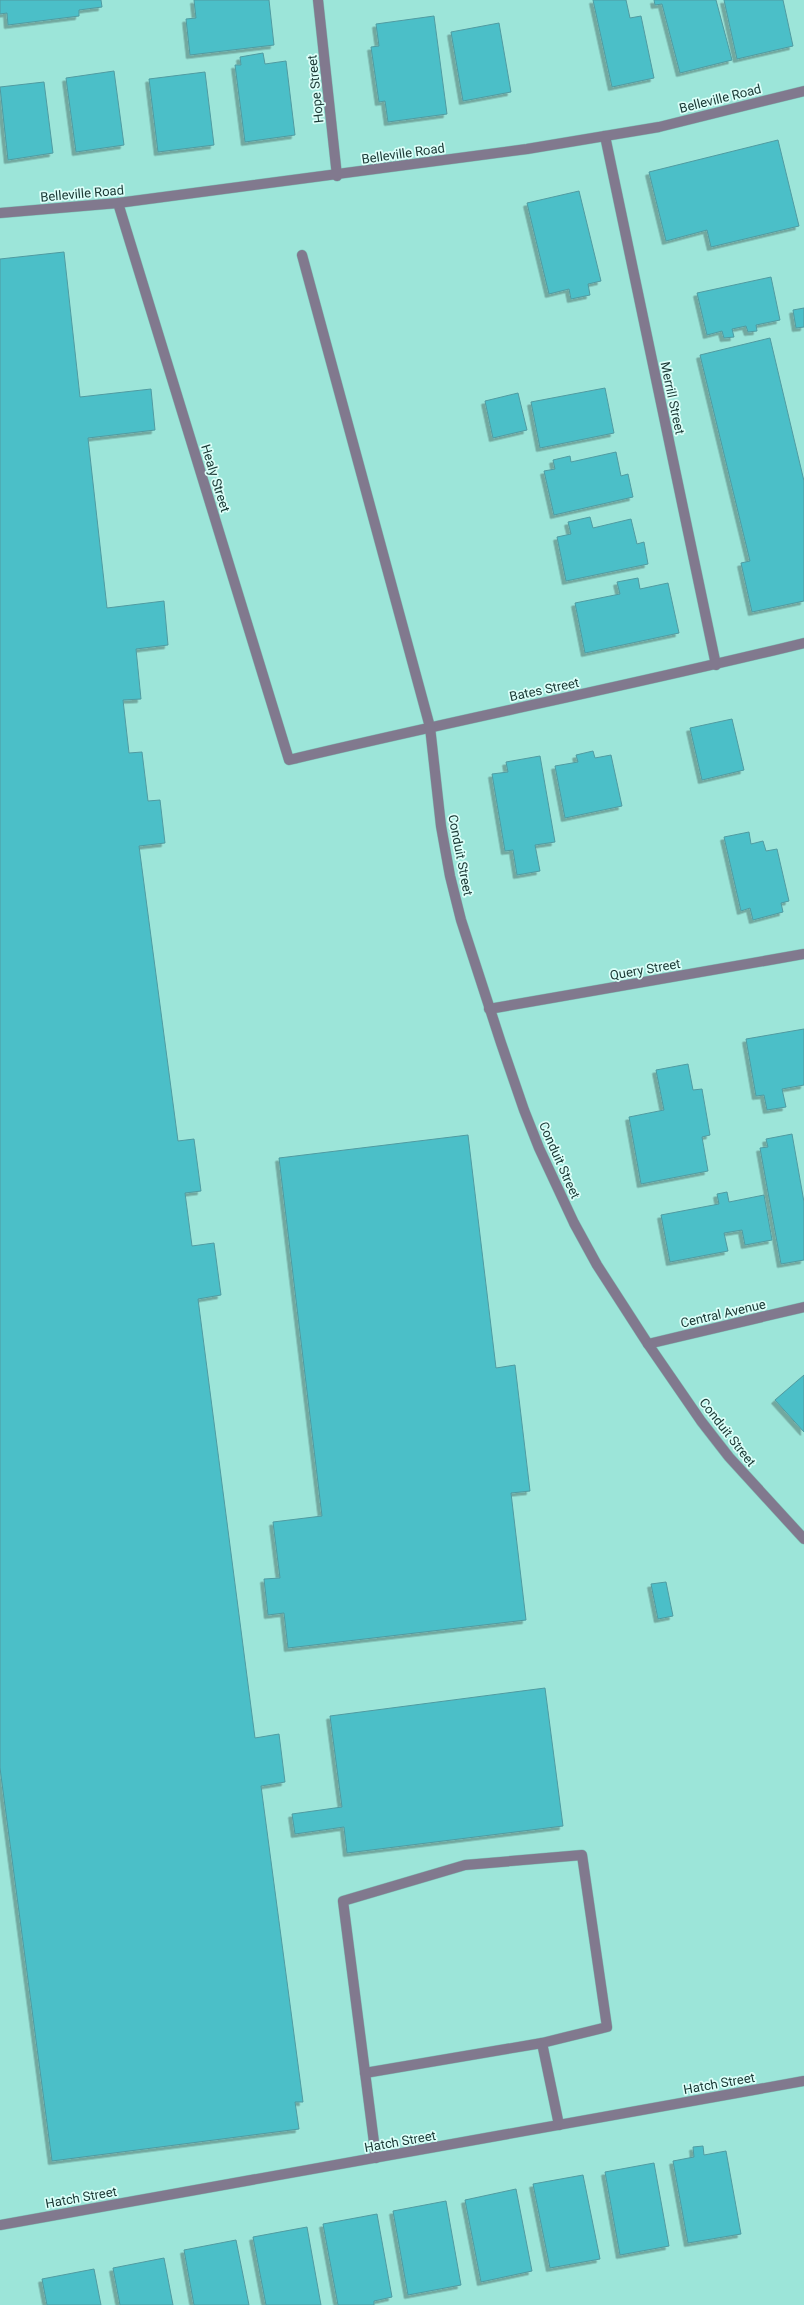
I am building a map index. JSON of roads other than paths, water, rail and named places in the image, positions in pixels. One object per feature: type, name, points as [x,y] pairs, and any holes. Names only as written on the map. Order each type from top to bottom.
[{"type":"street","name":"Hope Street","points":[[318,0],[337,176]]},
{"type":"street","name":"Belleville Road","points":[[0,213],[118,203],[337,176],[605,136],[659,127],[804,91]]},
{"type":"street","name":"Merrill Street","points":[[605,136],[716,665]]},
{"type":"street","name":"Healy Street","points":[[118,203],[289,760]]},
{"type":"street","name":"Conduit Street","points":[[302,254],[430,727],[441,826],[450,876],[461,920],[489,1009],[522,1103],[556,1186],[597,1265],[648,1344],[701,1421],[729,1457],[804,1539]]},
{"type":"street","name":"Bates Street","points":[[289,760],[430,727],[716,665],[804,643]]},
{"type":"street","name":"Query Street","points":[[489,1009],[804,954]]},
{"type":"street","name":"Central Avenue","points":[[648,1344],[804,1307]]},
{"type":"street","points":[[365,2073],[542,2043],[606,2027],[582,1855],[465,1865],[343,1901],[365,2073],[376,2158]]},
{"type":"street","points":[[542,2043],[559,2125]]},
{"type":"street","name":"Hatch Street","points":[[0,2225],[804,2081]]}]
